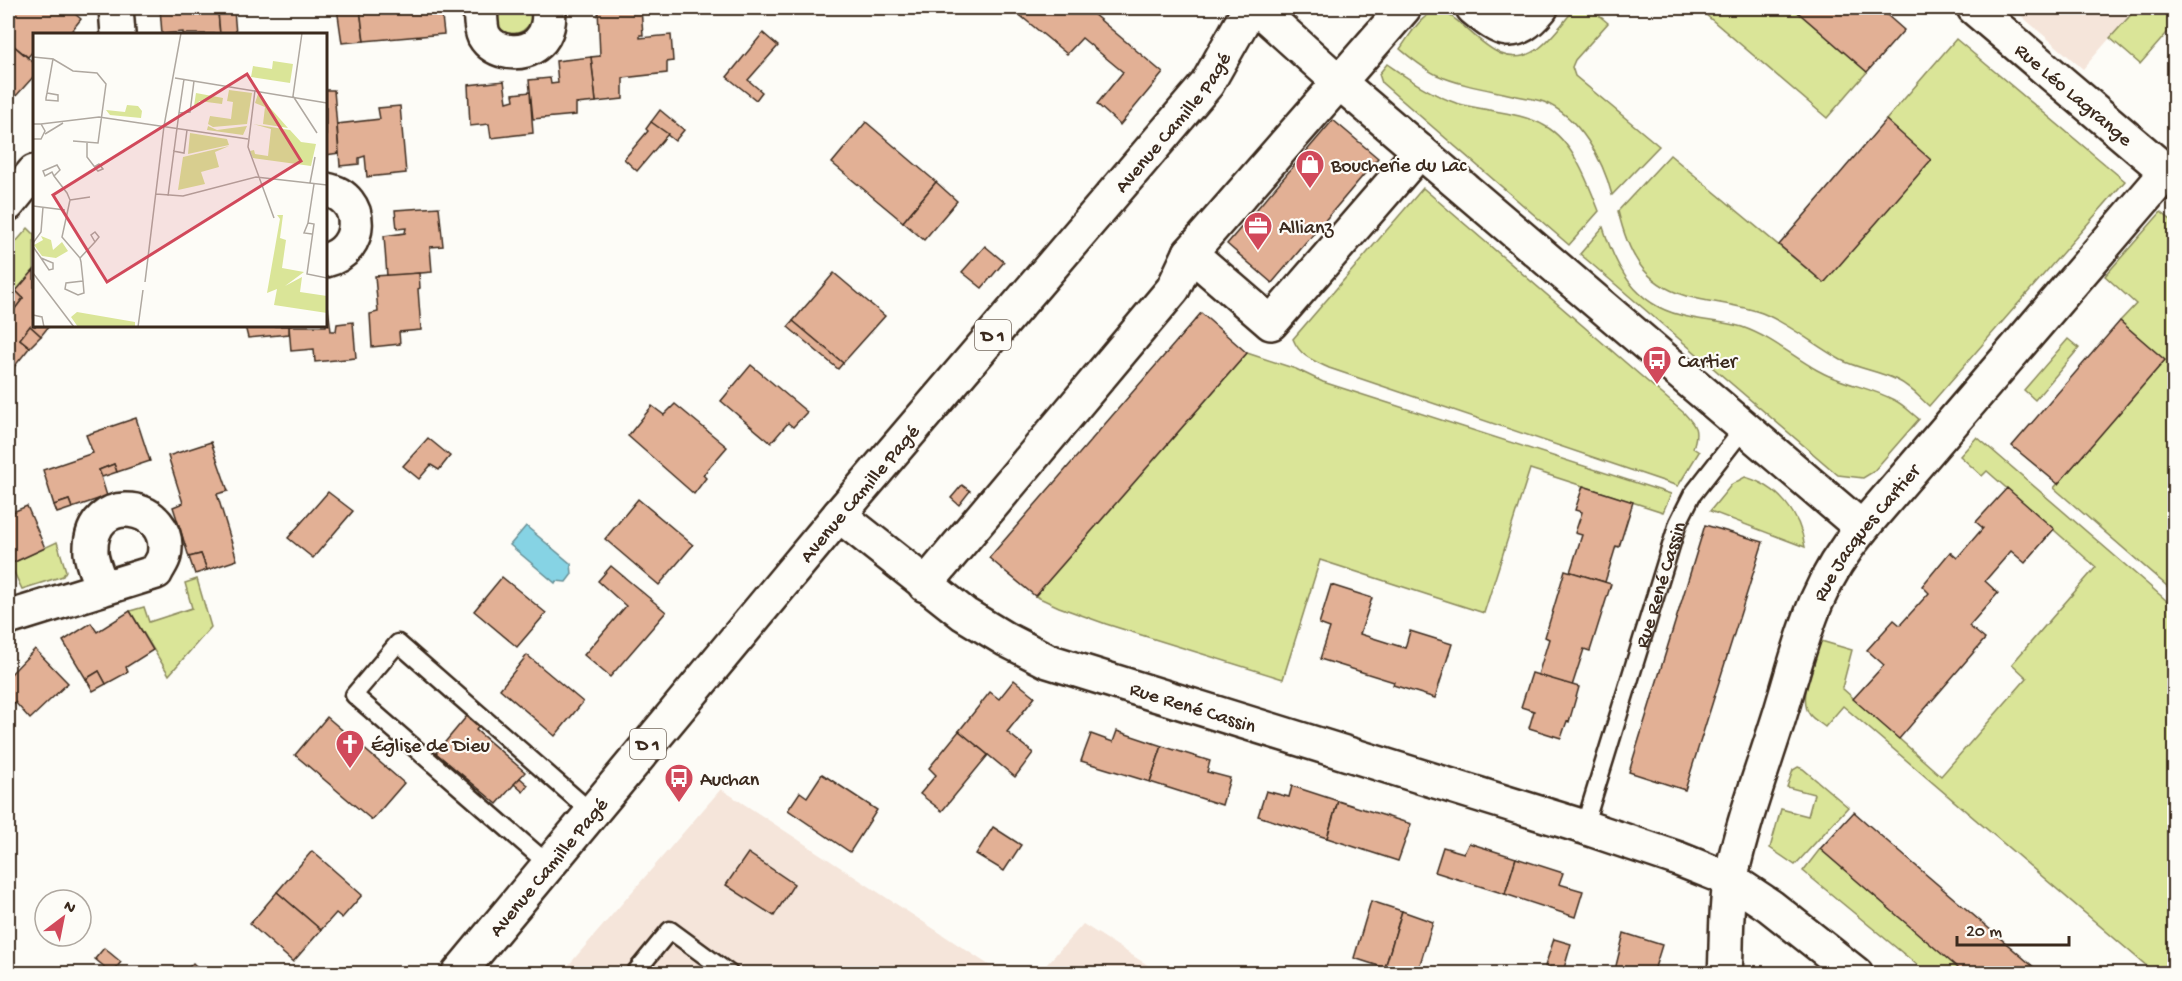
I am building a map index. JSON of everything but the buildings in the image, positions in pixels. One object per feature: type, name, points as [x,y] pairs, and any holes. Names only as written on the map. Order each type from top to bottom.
[{"type":"street","points":[[116,8],[118,33]]},
{"type":"street","points":[[480,8],[483,35],[495,48],[517,52],[539,42],[550,20],[548,8]]},
{"type":"street","name":"Avenue Camille Pagé","points":[[458,974],[839,515],[1207,84],[1250,8]]},
{"type":"street","points":[[1257,8],[1420,151],[1862,528]]},
{"type":"street","points":[[925,585],[1173,289],[1190,253],[1404,8]]},
{"type":"street","points":[[1473,8],[1492,24],[1510,30],[1528,24],[1541,8]]},
{"type":"street","name":"Rue Léo Lagrange","points":[[1974,8],[2171,175]]},
{"type":"street","points":[[1190,253],[1271,323],[1420,151]]},
{"type":"street","name":"Rue Jacques Cartier","points":[[1725,974],[1731,880],[1747,813],[1781,711],[1804,630],[1831,570],[1862,528],[2171,175]]},
{"type":"street","points":[[327,190],[342,197],[351,207],[356,228],[353,240],[347,249],[338,257],[327,260]]},
{"type":"street","name":"Rue René Cassin","points":[[839,515],[964,614],[1048,661],[1584,827],[1676,858],[1731,880],[1770,906],[1856,974]]},
{"type":"street","points":[[8,618],[102,589]]},
{"type":"lane","name":"Rue René Cassin","points":[[1584,827],[1678,523],[1692,495],[1744,428]]},
{"type":"lane","points":[[548,864],[354,695],[398,643],[591,812]]},
{"type":"lane","points":[[634,974],[670,930],[730,974]]},
{"type":"shaded area","points":[[2012,8],[2136,8],[2083,69]]},
{"type":"shaded area","points":[[721,789],[1001,973],[561,974]]},
{"type":"shaded area","points":[[1083,924],[1160,973],[1039,973]]},
{"type":"green space","points":[[492,8],[534,8],[533,18],[523,30],[516,33],[503,33],[493,22]]},
{"type":"green space","points":[[1575,8],[1590,8],[1608,23],[1575,60],[1572,67],[1575,76],[1659,146],[1612,195],[1603,168],[1588,141],[1569,118],[1557,109],[1538,100],[1447,79],[1427,70],[1400,49],[1419,23],[1434,12],[1444,13],[1455,19],[1492,50],[1507,56],[1522,56],[1543,45]]},
{"type":"green space","points":[[1698,8],[1793,8],[1867,72],[1827,118]]},
{"type":"green space","points":[[2137,8],[2174,8],[2174,25],[2140,64],[2110,38]]},
{"type":"green space","points":[[1956,39],[2125,181],[1929,406],[1902,382],[1841,360],[1762,313],[1686,296],[1658,283],[1639,264],[1627,240],[1618,211],[1670,155],[1824,283],[1930,160],[1886,120]]},
{"type":"green space","points":[[1387,64],[1420,86],[1456,103],[1502,112],[1536,121],[1545,126],[1564,142],[1571,152],[1599,211],[1569,245],[1382,83],[1379,74]]},
{"type":"green space","points":[[1423,188],[1688,417],[1696,432],[1693,448],[1699,452],[1678,486],[1329,368],[1307,357],[1299,350],[1293,339]]},
{"type":"green space","points":[[2161,212],[2172,221],[2174,239],[2174,592],[2054,488],[2165,360],[2120,321],[2136,304],[2105,276]]},
{"type":"green space","points":[[1603,227],[1621,270],[1639,293],[1664,310],[1753,331],[1826,375],[1897,402],[1919,419],[1873,472],[1863,478],[1838,475],[1580,254]]},
{"type":"green space","points":[[28,228],[33,233],[33,271],[16,291],[8,284],[8,251]]},
{"type":"green space","points":[[2068,339],[2079,348],[2035,400],[2024,390]]},
{"type":"green space","points":[[1247,353],[1296,369],[1323,382],[1671,494],[1663,512],[1530,469],[1484,613],[1320,560],[1283,679],[1106,624],[1035,596]]},
{"type":"green space","points":[[1977,437],[2174,607],[2174,973],[2155,973],[1843,706],[1825,727],[1811,717],[1806,708],[1808,678],[1821,641],[1852,650],[1842,688],[1941,776],[2027,678],[2012,664],[2096,567],[1987,471],[1982,476],[1960,456]]},
{"type":"green space","points":[[1745,477],[1768,487],[1786,503],[1798,523],[1805,547],[1710,511],[1732,484]]},
{"type":"green space","points":[[57,542],[66,571],[63,576],[22,589],[10,564]]},
{"type":"green space","points":[[197,579],[211,627],[169,675],[130,611],[144,607],[149,622],[192,608],[185,583]]},
{"type":"green space","points":[[1798,767],[1848,807],[1795,865],[1770,848],[1781,809],[1808,816],[1814,794],[1787,787],[1793,770]]},
{"type":"green space","points":[[1820,849],[1965,973],[1927,973],[1803,871]]},
{"type":"water","points":[[526,526],[571,564],[572,574],[566,582],[556,581],[555,583],[510,545]]},
{"type":"place","name":"Boucherie du Lac","points":[[1310,190]]},
{"type":"place","name":"Allianz","points":[[1258,252]]},
{"type":"place","name":"Cartier","points":[[1657,386]]},
{"type":"place","name":"Église de Dieu","points":[[350,770]]},
{"type":"place","name":"Auchan","points":[[679,804]]}]
